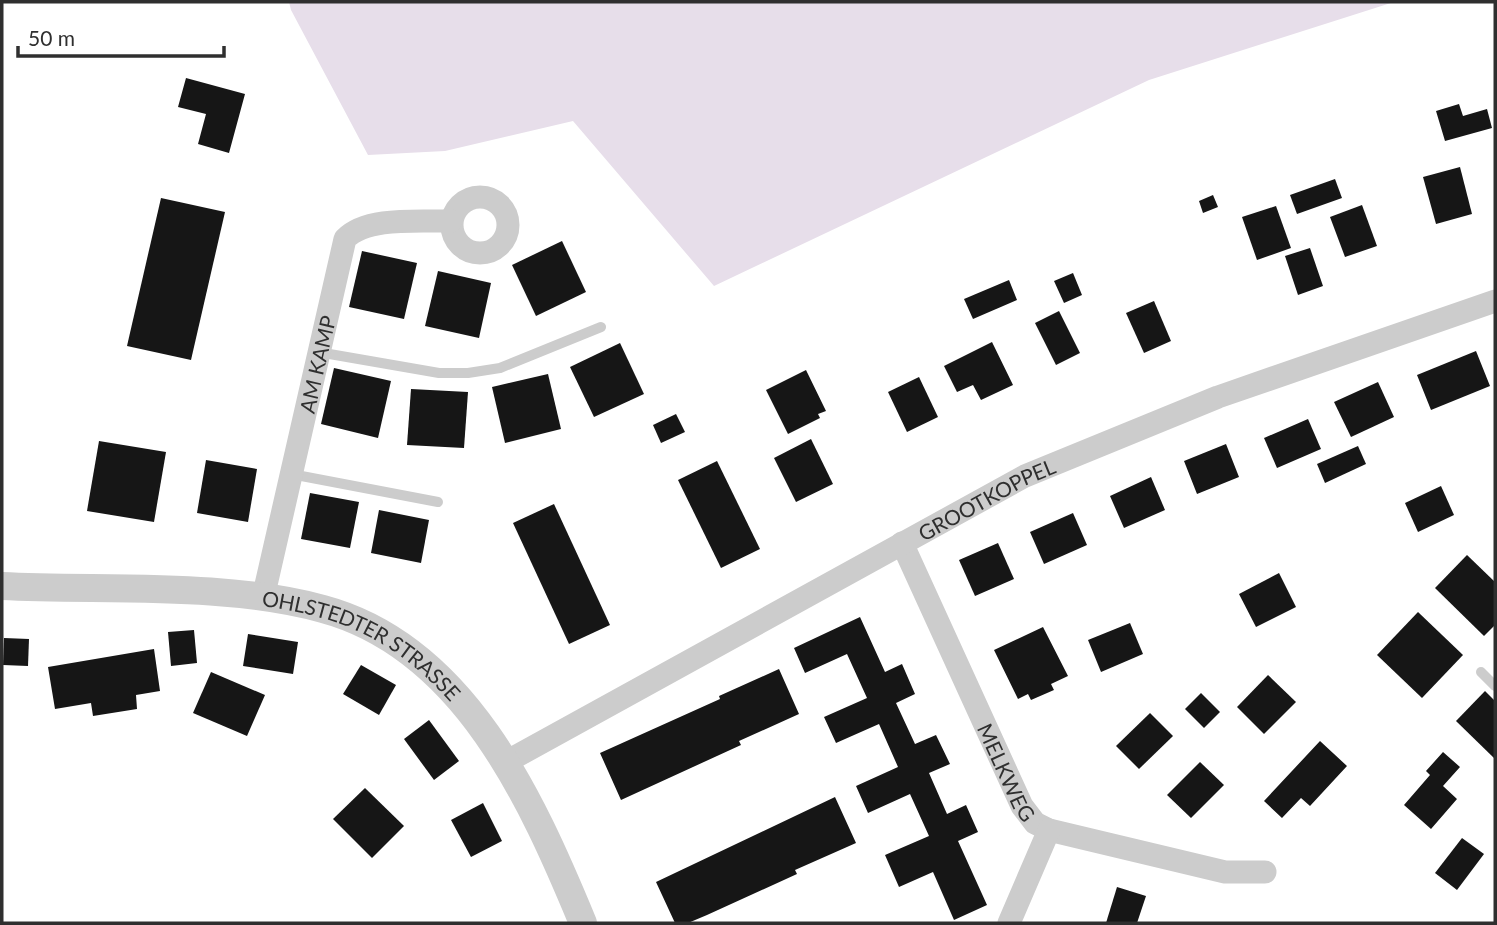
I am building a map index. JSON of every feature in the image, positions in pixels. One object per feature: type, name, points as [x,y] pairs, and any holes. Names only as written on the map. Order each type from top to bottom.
[{"type":"street","name":"AM KAMP","points":[[263,598],[345,239],[354,230],[375,224],[452,221]]},
{"type":"street","name":"GROOTKOPPEL","points":[[506,762],[1025,476],[1217,397],[1495,300]]},
{"type":"street","name":"MELKWEG","points":[[902,542],[1022,806],[1035,823],[1049,830],[1225,872],[1265,872]]},
{"type":"street","name":"OHLSTEDTER STRASSE","points":[[2,586],[192,592],[263,598],[324,609],[395,642],[436,675],[468,709],[506,762],[564,877],[583,923]]},
{"type":"street","points":[[1009,923],[1049,830]]},
{"type":"lane","points":[[318,352],[439,373],[468,373],[500,368],[601,327]]},
{"type":"lane","points":[[291,474],[438,502]]},
{"type":"lane","points":[[1481,673],[1495,686]]},
{"type":"shaded area","points":[[289,2],[1394,2],[1149,80],[714,286],[573,121],[445,151],[368,155]]},
{"type":"building","points":[[186,78],[245,94],[229,153],[198,144],[206,114],[178,107]]},
{"type":"building","points":[[1459,104],[1463,116],[1487,109],[1492,128],[1445,141],[1436,111]]},
{"type":"building","points":[[1460,167],[1472,214],[1436,224],[1423,177]]},
{"type":"building","points":[[1335,179],[1342,198],[1297,214],[1290,195]]},
{"type":"building","points":[[1213,195],[1218,207],[1203,213],[1199,201]]},
{"type":"building","points":[[161,198],[225,212],[191,360],[127,346]]},
{"type":"building","points":[[1362,205],[1377,246],[1345,257],[1330,217]]},
{"type":"building","points":[[1276,206],[1291,248],[1257,260],[1242,217]]},
{"type":"building","points":[[562,241],[586,292],[536,316],[512,265]]},
{"type":"building","points":[[1310,248],[1323,286],[1298,295],[1285,256]]},
{"type":"building","points":[[362,251],[417,263],[404,319],[349,307]]},
{"type":"building","points":[[438,271],[491,283],[479,338],[425,326]]},
{"type":"building","points":[[1073,273],[1082,295],[1064,303],[1054,281]]},
{"type":"building","points":[[1009,280],[1017,300],[973,319],[964,299]]},
{"type":"building","points":[[1154,301],[1171,341],[1144,353],[1126,313]]},
{"type":"building","points":[[1059,311],[1080,353],[1056,365],[1035,323]]},
{"type":"building","points":[[992,342],[1013,385],[981,400],[973,385],[957,392],[944,366]]},
{"type":"building","points":[[620,343],[644,394],[594,417],[570,367]]},
{"type":"building","points":[[1476,351],[1490,386],[1431,410],[1417,375]]},
{"type":"building","points":[[334,368],[391,381],[378,438],[321,424]]},
{"type":"building","points":[[806,370],[826,411],[818,414],[820,418],[788,434],[766,390]]},
{"type":"building","points":[[548,374],[561,429],[505,443],[492,387]]},
{"type":"building","points":[[919,377],[938,417],[907,432],[888,392]]},
{"type":"building","points":[[1378,382],[1394,417],[1351,437],[1334,402]]},
{"type":"building","points":[[411,389],[468,392],[464,448],[407,445]]},
{"type":"building","points":[[676,414],[685,432],[661,443],[653,425]]},
{"type":"building","points":[[1308,419],[1321,449],[1277,468],[1264,438]]},
{"type":"building","points":[[811,439],[833,484],[796,502],[774,458]]},
{"type":"building","points":[[99,441],[166,452],[154,522],[87,511]]},
{"type":"building","points":[[1226,444],[1239,477],[1197,494],[1184,461]]},
{"type":"building","points":[[1358,446],[1366,464],[1325,483],[1317,464]]},
{"type":"building","points":[[206,460],[257,469],[248,522],[197,513]]},
{"type":"building","points":[[717,461],[760,549],[721,568],[678,480]]},
{"type":"building","points":[[1151,477],[1165,510],[1124,528],[1110,496]]},
{"type":"building","points":[[1441,486],[1454,515],[1418,532],[1405,503]]},
{"type":"building","points":[[310,493],[359,502],[350,548],[301,539]]},
{"type":"building","points":[[554,504],[610,625],[569,644],[513,523]]},
{"type":"building","points":[[379,510],[429,520],[421,563],[371,553]]},
{"type":"building","points":[[1073,513],[1087,545],[1044,564],[1030,532]]},
{"type":"building","points":[[998,543],[1014,579],[975,596],[959,560]]},
{"type":"building","points":[[1467,555],[1495,582],[1495,625],[1484,636],[1435,588]]},
{"type":"building","points":[[1279,573],[1296,607],[1256,627],[1239,594]]},
{"type":"building","points":[[1418,612],[1463,655],[1422,698],[1377,655]]},
{"type":"building","points":[[860,617],[885,672],[902,664],[915,694],[896,703],[915,744],[936,735],[950,764],[929,773],[947,814],[966,805],[978,832],[958,841],[987,905],[954,920],[933,872],[899,887],[885,855],[929,836],[910,794],[868,813],[856,786],[898,767],[879,724],[836,743],[824,717],[867,698],[847,654],[805,673],[794,648]]},
{"type":"building","points":[[1130,623],[1143,654],[1101,672],[1088,640]]},
{"type":"building","points":[[1043,627],[1068,676],[1051,684],[1054,690],[1031,700],[1028,694],[1018,699],[994,650]]},
{"type":"building","points":[[194,630],[197,663],[171,666],[168,632]]},
{"type":"building","points":[[248,634],[298,642],[293,674],[243,666]]},
{"type":"building","points":[[4,638],[29,639],[28,666],[3,665]]},
{"type":"building","points":[[154,649],[160,691],[136,695],[137,709],[93,716],[91,703],[55,709],[48,667]]},
{"type":"building","points":[[361,665],[396,685],[379,715],[343,694]]},
{"type":"building","points":[[779,669],[799,714],[739,741],[741,745],[621,800],[600,753]]},
{"type":"building","points":[[211,672],[265,695],[247,736],[193,713]]},
{"type":"building","points":[[1268,675],[1296,702],[1264,734],[1237,707]]},
{"type":"building","points":[[1485,691],[1495,701],[1495,759],[1456,721]]},
{"type":"building","points":[[1201,693],[1220,712],[1204,728],[1185,709]]},
{"type":"building","points":[[1150,713],[1173,736],[1139,769],[1116,746]]},
{"type":"building","points":[[429,720],[459,761],[434,780],[404,739]]},
{"type":"building","points":[[1320,741],[1347,766],[1310,806],[1301,798],[1282,818],[1264,801]]},
{"type":"building","points":[[1443,752],[1460,767],[1443,786],[1457,799],[1431,829],[1404,805],[1430,775],[1426,771]]},
{"type":"building","points":[[1200,762],[1224,785],[1191,818],[1167,795]]},
{"type":"building","points":[[365,788],[404,826],[372,858],[333,819]]},
{"type":"building","points":[[835,797],[856,843],[795,870],[797,874],[707,915],[688,923],[675,923],[656,882]]},
{"type":"building","points":[[483,803],[502,841],[471,857],[451,820]]},
{"type":"building","points":[[1462,838],[1484,854],[1457,890],[1435,873]]},
{"type":"building","points":[[1117,887],[1146,896],[1137,923],[1106,923]]}]
